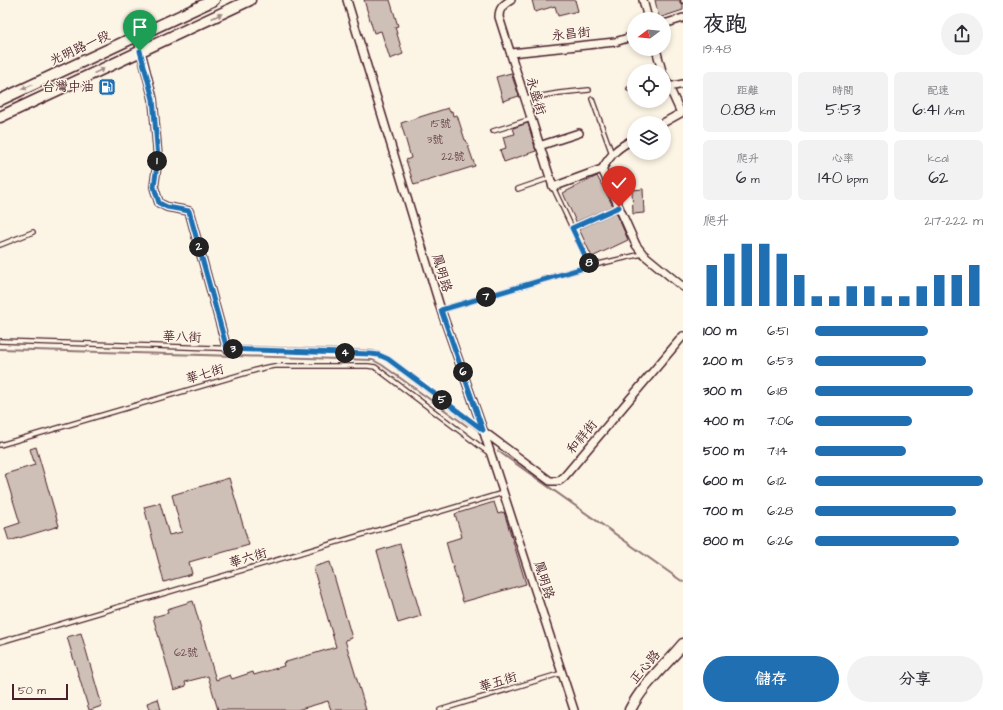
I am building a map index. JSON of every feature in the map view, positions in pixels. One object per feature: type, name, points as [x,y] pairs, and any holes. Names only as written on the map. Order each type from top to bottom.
[{"type":"street","name":"光明路一段","points":[[0,100],[214,0]]},
{"type":"street","points":[[0,117],[250,0]]},
{"type":"street","name":"鳳明路","points":[[347,0],[441,310],[483,430],[502,493],[574,710]]},
{"type":"street","name":"永盛街","points":[[511,0],[499,10],[499,17],[553,187]]},
{"type":"street","points":[[643,0],[646,12]]},
{"type":"street","points":[[671,22],[683,18]]},
{"type":"street","points":[[137,36],[153,99],[158,158],[154,187],[159,203],[167,207],[189,211],[227,349]]},
{"type":"street","name":"永昌街","points":[[511,53],[615,42],[627,38]]},
{"type":"street","points":[[59,72],[66,86]]},
{"type":"street","points":[[671,87],[683,84]]},
{"type":"street","points":[[671,91],[682,114],[671,119]]},
{"type":"street","points":[[539,146],[579,133]]},
{"type":"street","points":[[553,187],[602,169],[612,154],[627,143]]},
{"type":"street","points":[[602,169],[636,245],[643,254],[683,287]]},
{"type":"street","name":"和祥街","points":[[483,430],[550,481],[559,481],[564,477],[683,336]]},
{"type":"street","name":"正心路","points":[[630,710],[652,677],[683,645]]},
{"type":"lane","points":[[525,99],[559,93],[589,90]]},
{"type":"lane","points":[[592,99],[612,154]]},
{"type":"lane","points":[[493,131],[531,119]]},
{"type":"lane","points":[[518,189],[550,178]]},
{"type":"lane","points":[[553,187],[590,266]]},
{"type":"lane","points":[[572,228],[619,207]]},
{"type":"lane","points":[[0,245],[33,232]]},
{"type":"lane","points":[[441,310],[590,266],[643,254]]},
{"type":"lane","name":"華八街","points":[[0,341],[379,355],[388,359],[483,430]]},
{"type":"lane","name":"華七街","points":[[0,445],[264,368],[274,366],[368,366],[375,367],[490,453]]},
{"type":"lane","name":"華六街","points":[[0,642],[502,493]]},
{"type":"lane","name":"華五街","points":[[440,710],[562,672]]},
{"type":"building","points":[[364,0],[390,0],[398,26],[395,27],[403,54],[390,59],[381,31],[374,33]]},
{"type":"building","points":[[532,0],[575,0],[578,11],[558,16],[555,6],[535,12]]},
{"type":"building","points":[[655,0],[680,0],[680,3],[683,4],[683,10],[671,14],[671,12],[658,12]]},
{"type":"building","points":[[511,73],[519,96],[503,101],[496,77]]},
{"type":"building","points":[[448,108],[450,112],[452,111],[453,116],[457,115],[475,166],[414,185],[406,160],[411,158],[401,123]]},
{"type":"building","points":[[528,123],[536,151],[504,162],[500,150],[506,148],[503,137],[515,134],[513,128]]},
{"type":"building","points":[[597,176],[613,206],[576,222],[563,193]]},
{"type":"building","points":[[643,189],[644,213],[633,214],[632,190]]},
{"type":"building","points":[[616,212],[628,240],[592,257],[579,229]]},
{"type":"building","points":[[36,447],[59,526],[9,541],[5,528],[20,523],[5,474],[35,465],[30,449]]},
{"type":"building","points":[[229,478],[249,545],[189,562],[192,574],[164,582],[144,507],[160,503],[169,535],[182,532],[172,495]]},
{"type":"building","points":[[494,502],[498,514],[504,512],[526,584],[463,602],[446,542],[462,537],[455,514]]},
{"type":"building","points":[[400,544],[421,616],[398,623],[377,551]]},
{"type":"building","points":[[330,562],[352,638],[345,640],[366,710],[331,710],[328,701],[297,710],[218,710],[208,676],[185,682],[186,686],[174,690],[153,617],[168,613],[167,609],[193,601],[216,680],[230,675],[232,679],[253,672],[254,675],[284,666],[283,663],[336,647],[313,567]]},
{"type":"building","points":[[81,633],[102,706],[90,710],[67,637]]},
{"type":"building","points":[[158,699],[161,710],[149,710],[147,703]]},
{"type":"waterway","points":[[0,349],[373,360],[467,426]]},
{"type":"waterway","points":[[498,451],[683,582]]},
{"type":"place","name":"台灣中油","points":[[107,87]]},
{"type":"route","points":[[140,51],[153,99],[158,158],[154,187],[159,203],[167,207],[189,211],[227,349],[379,355],[388,359],[483,430],[441,310],[590,266],[572,228],[619,207]]}]
